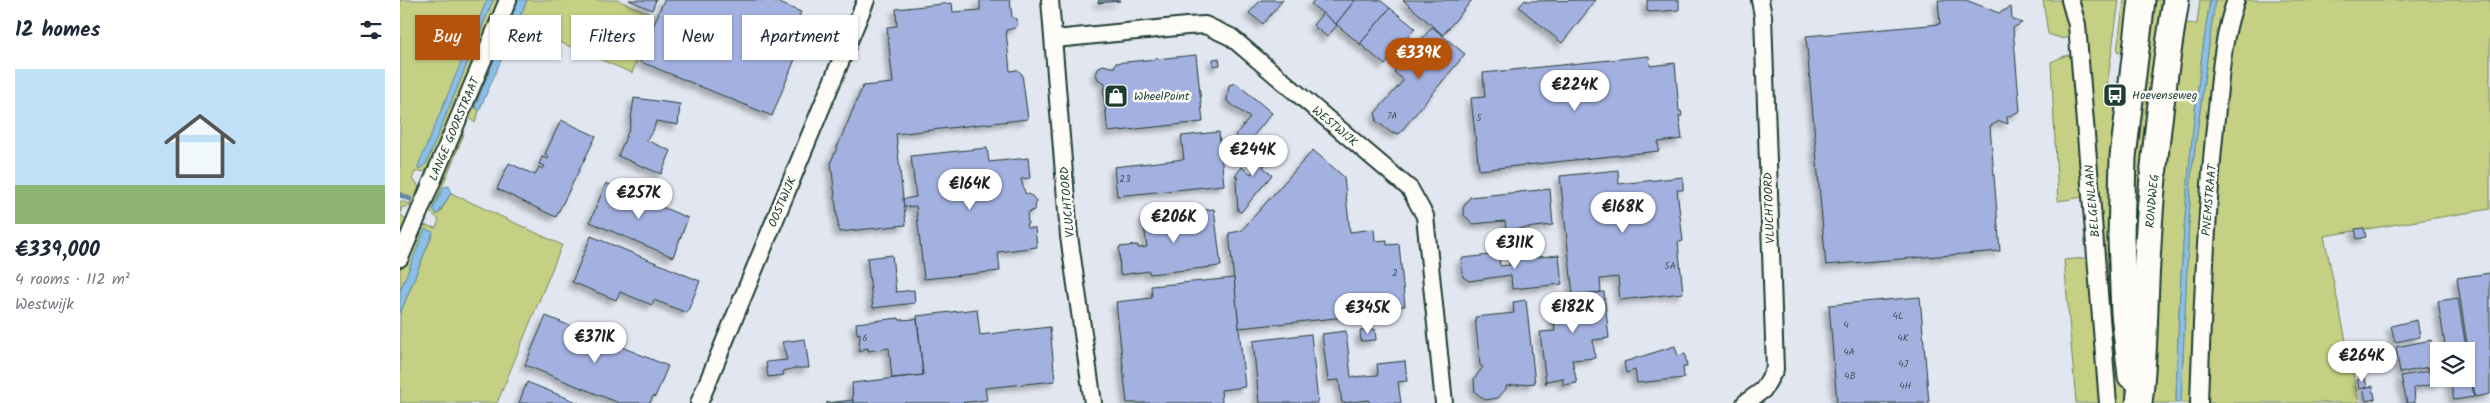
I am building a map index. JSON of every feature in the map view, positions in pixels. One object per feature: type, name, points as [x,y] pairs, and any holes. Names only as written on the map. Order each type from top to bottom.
[{"type":"main road","name":"RONDWEG","points":[[2137,403],[2129,365],[2124,313],[2121,238],[2122,157],[2142,0]]},
{"type":"main road","name":"RONDWEG","points":[[2137,403],[2144,364],[2147,264],[2153,175],[2176,0]]},
{"type":"street","name":"LANGE GOORSTRAAT","points":[[400,258],[508,0]]},
{"type":"street","name":"OOSTWIJK","points":[[699,403],[866,0]]},
{"type":"street","name":"VLUCHTOORD","points":[[1050,0],[1055,39],[1070,236],[1093,403]]},
{"type":"street","name":"VLUCHTOORD","points":[[1745,403],[1763,390],[1775,369],[1763,16],[1760,0]]},
{"type":"street","name":"BELGENLAAN","points":[[2070,0],[2077,25],[2108,403]]},
{"type":"street","name":"PNEMSTRAAT","points":[[2199,403],[2204,260],[2212,159],[2223,54],[2236,0]]},
{"type":"street","name":"WESTWIJK","points":[[1055,39],[1205,26],[1231,37],[1410,189],[1425,216],[1444,403]]},
{"type":"green space","points":[[400,0],[487,0],[480,17],[480,15],[415,15],[415,60],[462,60],[418,168],[426,164],[468,60],[478,60],[435,163],[427,171],[415,172],[412,179],[417,183],[421,196],[413,205],[402,207],[400,214],[400,201],[410,204],[412,198],[400,192]]},
{"type":"green space","points":[[493,0],[503,0],[497,15],[490,15],[490,31],[480,55],[480,32]]},
{"type":"green space","points":[[512,0],[518,0],[513,15],[506,15]]},
{"type":"green space","points":[[527,0],[617,0],[654,15],[571,15],[571,47],[561,43],[561,15],[521,15]]},
{"type":"green space","points":[[2043,0],[2060,0],[2067,12],[2070,33],[2064,39],[2048,34]]},
{"type":"green space","points":[[2080,0],[2119,0],[2106,93],[2116,95],[2119,145],[2118,294],[2126,403],[2115,403],[2083,12]]},
{"type":"green space","points":[[2124,0],[2137,0],[2122,52],[2117,51]]},
{"type":"green space","points":[[2149,0],[2162,0],[2146,123],[2138,246],[2137,328],[2126,244]]},
{"type":"green space","points":[[2200,0],[2210,0],[2196,101],[2186,201],[2176,403],[2151,403],[2162,181],[2186,23],[2197,24]]},
{"type":"green space","points":[[2215,0],[2230,0],[2194,403],[2181,403],[2191,177]]},
{"type":"green space","points":[[2243,0],[2490,0],[2490,209],[2324,236],[2359,403],[2204,403],[2205,338],[2228,55]]},
{"type":"green space","points":[[2067,55],[2072,56],[2083,197],[2058,201],[2051,62]]},
{"type":"green space","points":[[490,58],[497,60],[475,123],[468,117]]},
{"type":"green space","points":[[601,60],[637,60],[632,73]]},
{"type":"green space","points":[[464,134],[433,209],[439,214],[451,193],[562,245],[497,403],[400,403],[400,314],[433,233],[425,230],[400,291],[400,269],[417,228],[423,225],[436,228],[439,220],[428,210],[458,135]]},
{"type":"green space","points":[[400,214],[407,220],[400,246]]},
{"type":"green space","points":[[2084,258],[2090,261],[2103,403],[2076,403],[2064,260]]},
{"type":"water","points":[[487,0],[493,0],[480,32],[480,17]]},
{"type":"water","points":[[518,0],[527,0],[521,15],[512,15]]},
{"type":"water","points":[[2210,0],[2215,0],[2191,177],[2181,403],[2176,403],[2186,201],[2196,100]]},
{"type":"water","points":[[462,60],[468,60],[426,164],[419,169],[418,166]]},
{"type":"water","points":[[494,60],[501,60],[479,111],[475,107]]},
{"type":"water","points":[[449,186],[451,193],[437,215],[433,209],[444,187]]},
{"type":"water","points":[[425,229],[433,232],[400,314],[400,291]]},
{"type":"building","points":[[629,0],[656,0],[652,10]]},
{"type":"building","points":[[664,0],[772,0],[801,12],[800,15],[742,15],[742,60],[795,60],[772,116],[639,61],[654,60],[654,24]]},
{"type":"building","points":[[980,0],[1010,0],[1012,17],[1016,19],[1018,24],[1015,28],[1006,30],[1010,71],[1017,70],[1022,74],[1028,119],[896,134],[906,225],[839,232],[831,162],[863,86],[893,83],[887,27],[897,26],[896,9],[952,3],[953,12],[980,10]]},
{"type":"building","points":[[1099,0],[1120,0],[1120,1],[1098,3]]},
{"type":"building","points":[[1261,0],[1283,0],[1263,24],[1249,13]]},
{"type":"building","points":[[1314,0],[1355,0],[1336,24],[1311,4]]},
{"type":"building","points":[[1355,0],[1380,0],[1390,8],[1360,44],[1336,24]]},
{"type":"building","points":[[1403,0],[1472,0],[1443,35]]},
{"type":"building","points":[[1525,0],[1596,0],[1562,43],[1519,7]]},
{"type":"building","points":[[1647,0],[1679,0],[1679,10],[1650,12],[1647,11]]},
{"type":"building","points":[[1938,0],[1966,0],[1999,13],[2011,7],[2012,19],[2022,23],[2013,28],[2020,111],[2007,117],[2008,124],[2000,121],[1990,126],[2000,251],[1826,265],[1806,36],[1940,24]]},
{"type":"building","points":[[1390,8],[1415,28],[1385,65],[1360,44]]},
{"type":"building","points":[[1323,13],[1337,25],[1327,37],[1313,25]]},
{"type":"building","points":[[1432,27],[1465,54],[1399,134],[1393,132],[1393,134],[1375,120],[1377,119],[1375,113],[1404,80],[1394,72]]},
{"type":"building","points":[[1196,55],[1203,122],[1108,132],[1103,88],[1105,88],[1105,83],[1098,79],[1096,74],[1099,67],[1103,65],[1115,67],[1116,63]]},
{"type":"building","points":[[1649,56],[1650,66],[1675,63],[1679,111],[1681,111],[1682,116],[1679,116],[1682,139],[1658,142],[1659,151],[1479,170],[1471,98],[1485,97],[1483,73]]},
{"type":"building","points":[[1219,58],[1220,65],[1213,66],[1213,59]]},
{"type":"building","points":[[1236,83],[1272,113],[1246,145],[1235,135],[1250,118],[1227,101],[1229,85]]},
{"type":"building","points":[[634,98],[680,104],[678,125],[656,121],[653,131],[646,140],[671,151],[661,174],[618,156],[630,127]]},
{"type":"building","points":[[561,120],[596,136],[556,217],[497,189],[509,163],[535,175],[539,167],[543,169],[545,166],[539,164],[542,157],[548,159],[549,156],[545,154]]},
{"type":"building","points":[[1219,132],[1224,185],[1117,196],[1114,167],[1184,159],[1181,136]]},
{"type":"building","points":[[1265,143],[1276,152],[1263,167],[1272,175],[1241,212],[1238,211],[1236,181],[1238,178],[1235,176],[1242,167],[1251,174],[1259,165],[1250,158]]},
{"type":"building","points":[[987,148],[989,162],[1028,158],[1030,178],[1021,179],[1025,193],[1031,195],[1036,201],[1035,209],[1027,214],[1028,224],[1026,224],[1027,228],[1035,228],[1037,247],[998,252],[1000,271],[924,279],[916,206],[904,207],[903,199],[916,197],[911,156]]},
{"type":"building","points":[[1313,150],[1344,177],[1350,232],[1374,229],[1375,241],[1387,240],[1387,245],[1399,244],[1405,306],[1394,307],[1394,312],[1239,328],[1229,233],[1241,231]]},
{"type":"building","points":[[1618,170],[1619,184],[1683,177],[1683,190],[1677,190],[1683,241],[1678,242],[1683,293],[1620,300],[1618,277],[1600,279],[1601,292],[1573,295],[1560,176]]},
{"type":"building","points":[[606,183],[688,218],[673,257],[590,222]]},
{"type":"building","points":[[1550,189],[1553,225],[1506,230],[1505,221],[1473,224],[1464,215],[1463,208],[1470,197]]},
{"type":"building","points":[[1214,209],[1221,266],[1150,274],[1149,271],[1120,275],[1119,247],[1138,245],[1138,248],[1147,247],[1143,217]]},
{"type":"building","points":[[2364,228],[2366,237],[2357,239],[2355,229]]},
{"type":"building","points":[[591,236],[700,281],[687,313],[654,300],[652,305],[620,292],[616,300],[572,282]]},
{"type":"building","points":[[1499,254],[1500,266],[1510,265],[1509,260],[1559,255],[1562,284],[1512,289],[1511,275],[1469,281],[1463,277],[1461,260],[1463,258]]},
{"type":"building","points":[[892,255],[896,292],[914,290],[915,303],[873,308],[867,258]]},
{"type":"building","points":[[2490,273],[2490,394],[2475,397],[2473,387],[2475,387],[2475,342],[2467,342],[2457,278]]},
{"type":"building","points":[[1234,278],[1245,387],[1221,390],[1222,403],[1127,403],[1116,302],[1152,298],[1151,286]]},
{"type":"building","points":[[1604,292],[1609,338],[1593,340],[1595,358],[1572,360],[1577,383],[1563,385],[1563,378],[1546,381],[1546,384],[1540,332],[1555,331],[1552,297]]},
{"type":"building","points":[[1920,297],[1929,403],[1837,403],[1829,305]]},
{"type":"building","points":[[2458,298],[2465,342],[2445,342],[2438,301]]},
{"type":"building","points":[[1526,300],[1535,383],[1506,386],[1506,389],[1498,398],[1485,400],[1475,392],[1474,379],[1483,367],[1480,365],[1475,317],[1514,313],[1513,302]]},
{"type":"building","points":[[977,309],[980,335],[1050,327],[1055,381],[985,388],[987,400],[959,403],[853,403],[852,383],[923,375],[917,316]]},
{"type":"building","points":[[546,316],[668,366],[655,397],[653,396],[650,403],[619,403],[525,365]]},
{"type":"building","points":[[899,318],[899,320],[917,319],[923,375],[892,378],[889,348],[868,351],[868,348],[859,352],[860,333],[857,334],[856,323]]},
{"type":"building","points":[[2417,320],[2420,337],[2395,342],[2391,326]]},
{"type":"building","points":[[1375,329],[1376,340],[1361,341],[1360,331]]},
{"type":"building","points":[[1346,331],[1351,377],[1378,375],[1377,364],[1405,361],[1407,381],[1398,382],[1401,403],[1369,403],[1369,400],[1342,403],[1339,380],[1328,381],[1322,334]]},
{"type":"building","points":[[1311,334],[1318,403],[1259,403],[1253,341]]},
{"type":"building","points":[[805,339],[809,368],[795,368],[783,371],[784,375],[768,377],[766,362],[787,360],[782,342]]},
{"type":"building","points":[[2431,340],[2430,385],[2414,388],[2415,403],[2407,403],[2401,376],[2429,371],[2428,367],[2400,373],[2396,347]]},
{"type":"building","points":[[1675,346],[1678,356],[1685,354],[1687,367],[1683,367],[1684,378],[1637,383],[1635,370],[1626,373],[1624,362]]},
{"type":"building","points":[[2365,378],[2367,387],[2359,389],[2357,379]]},
{"type":"building","points":[[527,382],[579,403],[519,403]]},
{"type":"building","points":[[2373,386],[2375,399],[2366,401],[2363,388]]},
{"type":"building","points":[[2452,387],[2472,387],[2474,397],[2454,400]]},
{"type":"building","points":[[853,400],[853,403],[826,403]]},
{"type":"waterway","points":[[400,195],[410,199]]},
{"type":"place","name":"Hoevenseweg","points":[[2115,95]]},
{"type":"place","name":"WheelPoint","points":[[1116,96]]}]
